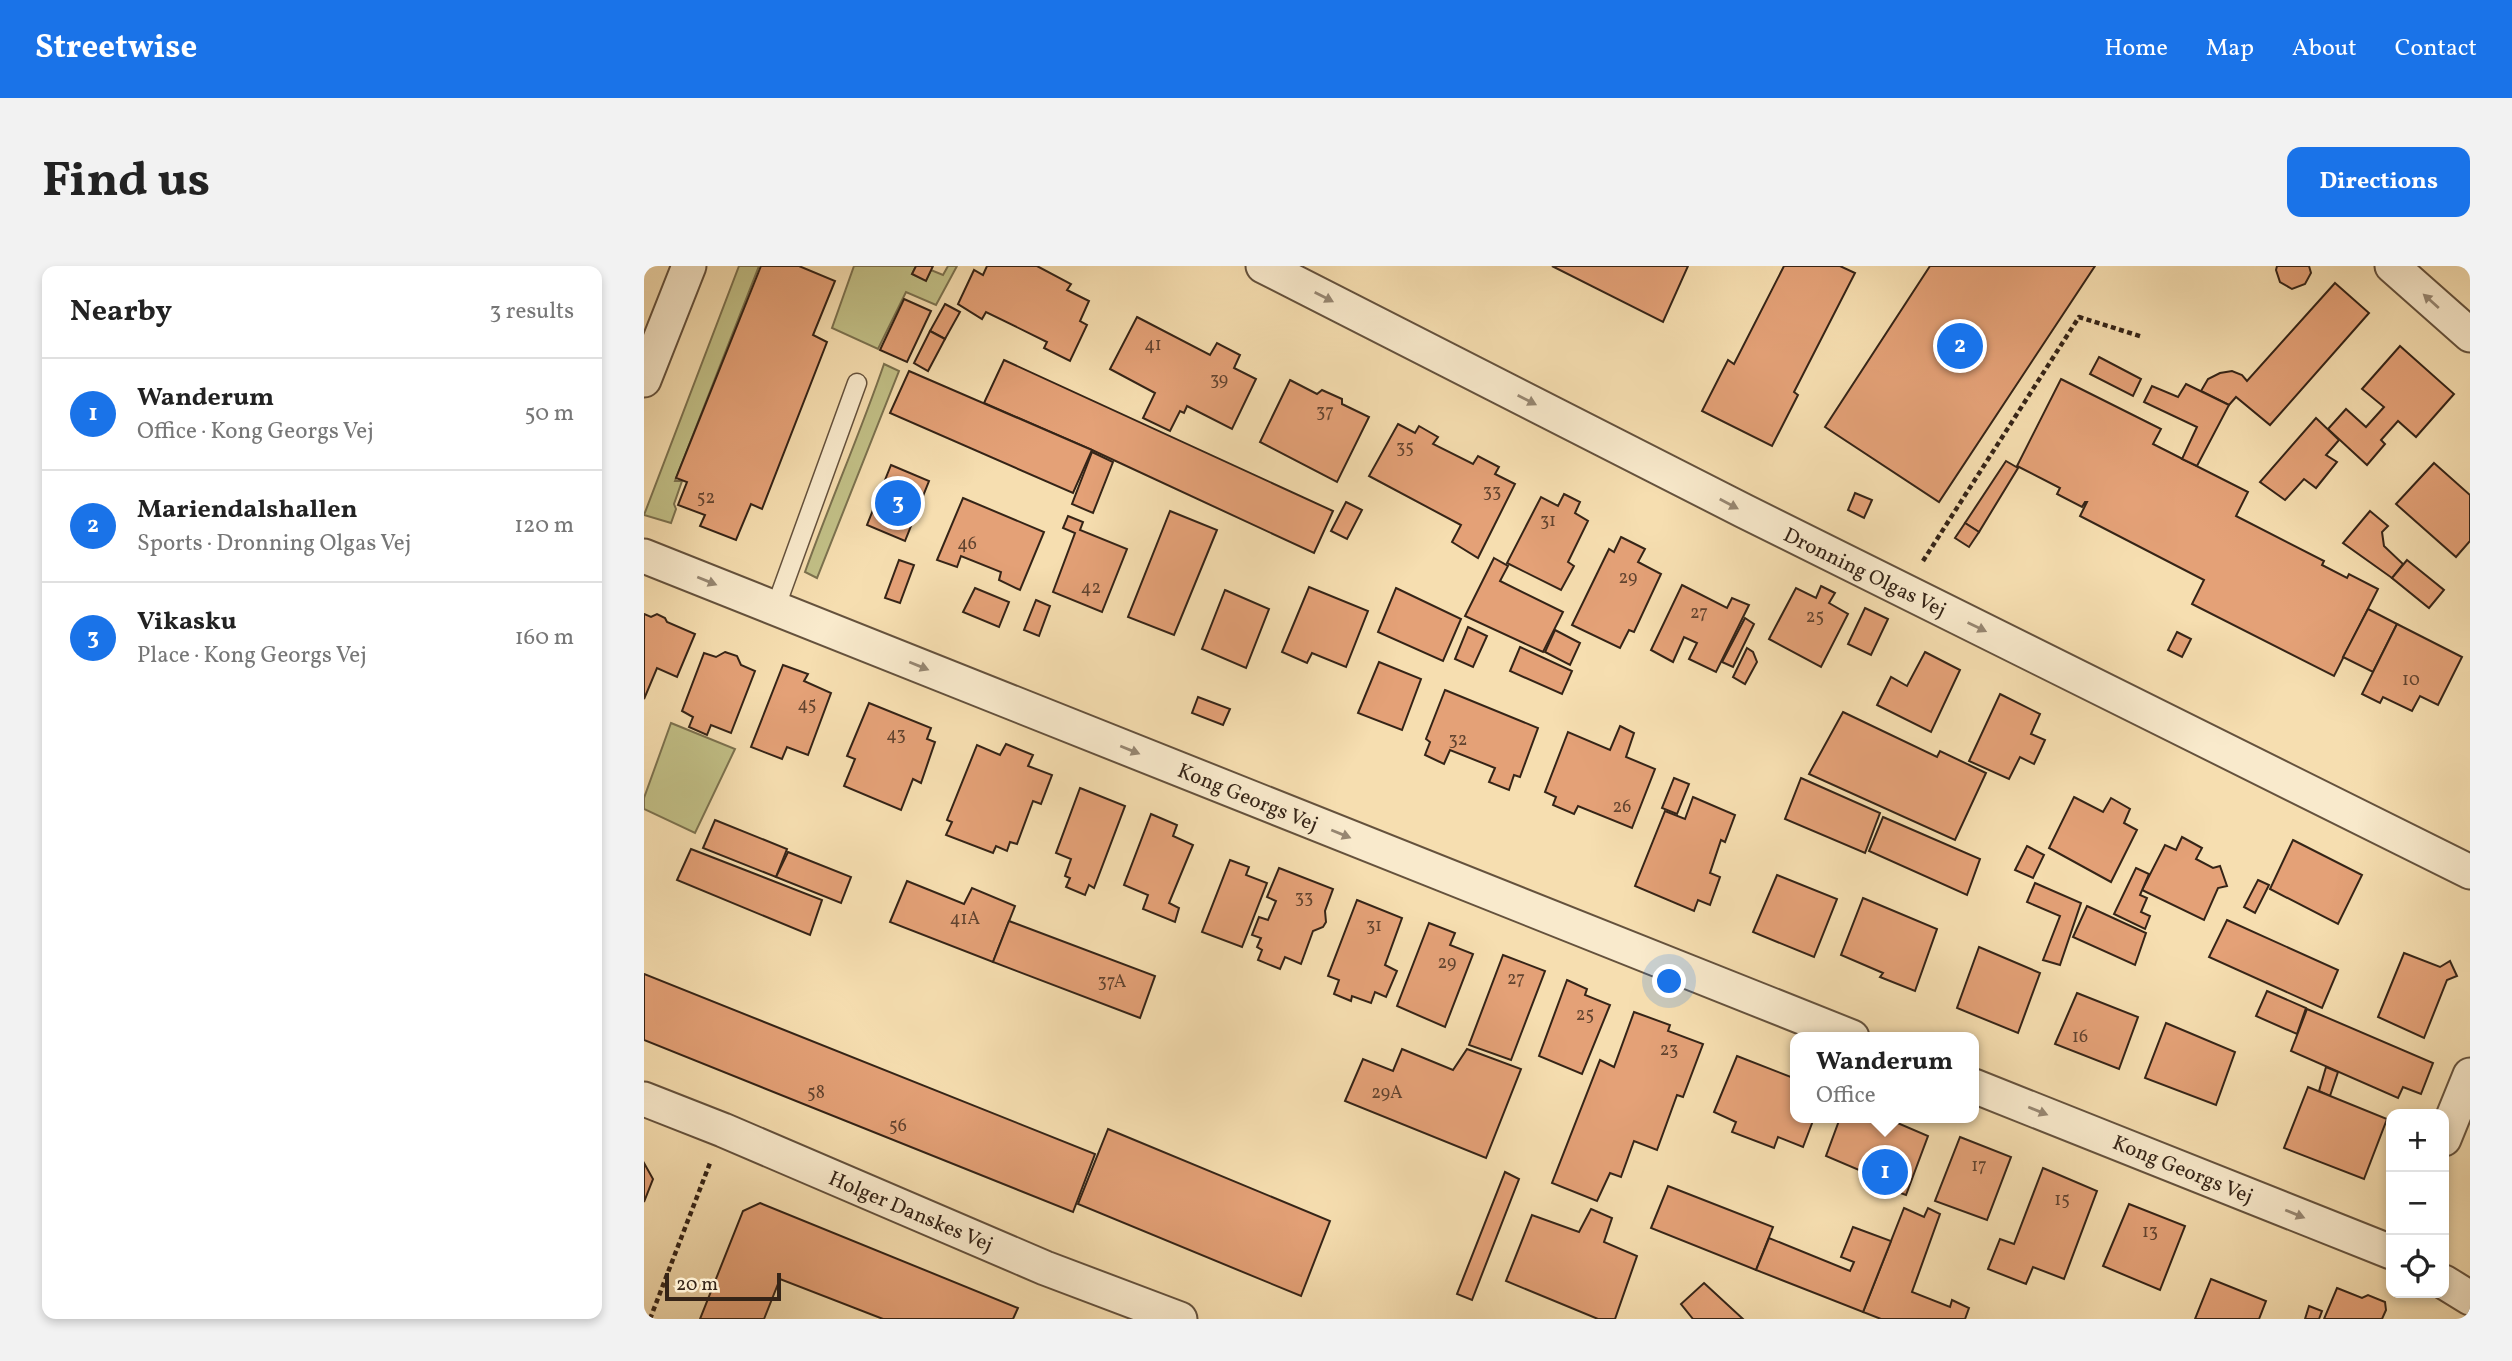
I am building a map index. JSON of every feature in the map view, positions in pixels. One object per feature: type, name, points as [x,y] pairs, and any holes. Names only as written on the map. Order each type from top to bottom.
[{"type":"street","points":[[644,380],[689,266]]},
{"type":"street","name":"Dronning Olgas Vej","points":[[1263,266],[1904,591],[2470,872]]},
{"type":"street","points":[[2392,266],[2470,335]]},
{"type":"street","name":"Kong Georgs Vej","points":[[644,556],[1839,1032]]},
{"type":"street","points":[[2449,1127],[2470,1075]]},
{"type":"street","name":"Kong Georgs Vej","points":[[1979,1088],[2386,1250]]},
{"type":"street","name":"Holger Danskes Vej","points":[[644,1099],[723,1130],[1045,1268],[1180,1319]]},
{"type":"street","points":[[2449,1285],[2470,1298]]},
{"type":"lane","points":[[775,608],[857,383]]},
{"type":"path","points":[[1904,591],[2080,317],[2143,337]]},
{"type":"path","points":[[650,1319],[723,1130]]},
{"type":"shaded area","points":[[739,266],[759,266],[675,481],[682,481],[671,523],[644,515]]},
{"type":"shaded area","points":[[854,266],[916,266],[912,274],[926,280],[931,270],[943,275],[948,266],[957,266],[936,305],[906,292],[878,349],[832,328]]},
{"type":"shaded area","points":[[884,364],[899,371],[817,578],[805,572]]},
{"type":"shaded area","points":[[671,723],[735,749],[695,833],[644,809],[644,798]]},
{"type":"building","points":[[761,266],[799,266],[835,281],[813,335],[827,342],[762,509],[751,504],[736,540],[700,526],[705,515],[678,505],[687,482],[676,478]]},
{"type":"building","points":[[916,266],[933,266],[926,281],[912,274]]},
{"type":"building","points":[[987,266],[1037,266],[1071,284],[1067,290],[1089,301],[1080,321],[1087,325],[1070,361],[1044,348],[1047,342],[986,312],[982,319],[958,304],[974,270],[983,275]]},
{"type":"building","points":[[1552,266],[1688,266],[1663,322]]},
{"type":"building","points":[[1784,266],[1840,266],[1855,273],[1794,392],[1798,395],[1772,446],[1702,411],[1728,360],[1734,364]]},
{"type":"building","points":[[1930,266],[2095,266],[1939,502],[1825,427]]},
{"type":"building","points":[[2277,266],[2309,266],[2311,273],[2305,284],[2292,289],[2280,282]]},
{"type":"building","points":[[2335,283],[2369,313],[2270,425],[2236,397],[2229,405],[2201,391],[2208,379],[2220,373],[2232,371],[2242,375],[2247,381]]},
{"type":"building","points":[[904,299],[931,311],[907,362],[880,350]]},
{"type":"building","points":[[945,304],[960,312],[945,339],[930,331]]},
{"type":"building","points":[[1137,317],[1210,355],[1217,343],[1240,355],[1234,368],[1256,379],[1232,429],[1187,406],[1184,413],[1180,411],[1170,431],[1143,418],[1155,393],[1110,369]]},
{"type":"building","points":[[930,331],[945,339],[928,371],[914,363]]},
{"type":"building","points":[[2400,346],[2454,394],[2416,437],[2398,421],[2381,440],[2385,444],[2367,465],[2328,429],[2346,409],[2366,427],[2384,407],[2362,389]]},
{"type":"building","points":[[2099,357],[2141,379],[2133,396],[2090,374]]},
{"type":"building","points":[[1004,360],[1333,511],[1314,553],[984,403]]},
{"type":"building","points":[[909,371],[1092,450],[1073,493],[890,413]]},
{"type":"building","points":[[2061,379],[2161,429],[2153,444],[2248,492],[2236,516],[2324,561],[2322,565],[2347,578],[2349,574],[2378,589],[2334,676],[2192,604],[2204,580],[2080,516],[2087,502],[2082,507],[2057,494],[2060,488],[2017,466]]},
{"type":"building","points":[[1290,380],[1317,394],[1322,390],[1342,399],[1342,404],[1369,417],[1337,482],[1260,442]]},
{"type":"building","points":[[2186,384],[2229,405],[2197,466],[2182,459],[2197,427],[2144,402],[2152,386],[2178,397]]},
{"type":"building","points":[[2316,418],[2339,440],[2326,455],[2337,462],[2316,488],[2304,479],[2285,500],[2260,482]]},
{"type":"building","points":[[1398,424],[1415,433],[1419,426],[1438,437],[1433,444],[1473,464],[1478,456],[1499,467],[1495,474],[1515,484],[1478,558],[1452,542],[1461,525],[1369,476]]},
{"type":"building","points":[[1092,452],[1113,462],[1093,513],[1072,504]]},
{"type":"building","points":[[2006,461],[2018,468],[1979,532],[1965,523]]},
{"type":"building","points":[[2434,463],[2470,495],[2470,541],[2456,557],[2396,504]]},
{"type":"building","points":[[891,465],[929,481],[905,541],[867,525]]},
{"type":"building","points":[[1855,493],[1872,500],[1864,518],[1848,510]]},
{"type":"building","points":[[1564,494],[1580,502],[1575,513],[1588,521],[1568,562],[1574,566],[1561,590],[1507,563],[1541,497],[1558,506]]},
{"type":"building","points":[[963,498],[1044,532],[1020,590],[999,580],[1001,572],[961,556],[957,567],[937,560]]},
{"type":"building","points":[[1346,502],[1362,510],[1347,539],[1331,531]]},
{"type":"building","points":[[1170,511],[1217,530],[1174,635],[1128,617]]},
{"type":"building","points":[[2370,511],[2388,526],[2382,532],[2384,546],[2403,564],[2392,578],[2343,543]]},
{"type":"building","points":[[1068,516],[1083,522],[1080,530],[1127,549],[1102,612],[1053,592],[1075,533],[1063,528]]},
{"type":"building","points":[[1965,523],[1979,532],[1969,547],[1955,538]]},
{"type":"building","points":[[1621,537],[1645,549],[1638,562],[1661,574],[1634,632],[1629,630],[1620,648],[1572,625],[1609,549],[1614,552]]},
{"type":"building","points":[[1494,558],[1508,566],[1500,581],[1563,612],[1543,652],[1465,616]]},
{"type":"building","points":[[899,560],[914,565],[900,603],[885,598]]},
{"type":"building","points":[[2407,560],[2444,590],[2429,608],[2392,578]]},
{"type":"building","points":[[1682,585],[1727,608],[1732,598],[1749,605],[1716,672],[1689,659],[1697,643],[1684,637],[1673,662],[1651,650]]},
{"type":"building","points":[[1821,586],[1835,593],[1829,603],[1848,614],[1821,667],[1769,639],[1796,588],[1816,598]]},
{"type":"building","points":[[1309,587],[1368,611],[1346,667],[1312,653],[1307,663],[1282,652]]},
{"type":"building","points":[[975,588],[1009,602],[999,627],[963,612]]},
{"type":"building","points":[[1396,588],[1461,619],[1443,661],[1378,632]]},
{"type":"building","points":[[1225,590],[1269,609],[1246,668],[1202,649]]},
{"type":"building","points":[[1036,600],[1050,606],[1039,636],[1024,630]]},
{"type":"building","points":[[1865,608],[1888,619],[1871,655],[1848,644]]},
{"type":"building","points":[[2368,609],[2397,624],[2373,672],[2343,657]]},
{"type":"building","points":[[644,614],[651,617],[657,614],[667,622],[695,634],[677,677],[657,668],[644,699]]},
{"type":"building","points":[[1745,618],[1754,624],[1733,667],[1722,662]]},
{"type":"building","points":[[2397,624],[2462,657],[2438,705],[2420,696],[2412,711],[2383,697],[2380,703],[2362,694]]},
{"type":"building","points":[[1468,627],[1487,636],[1473,667],[1455,659]]},
{"type":"building","points":[[1555,630],[1580,643],[1570,665],[1545,652]]},
{"type":"building","points":[[2177,632],[2191,639],[2182,657],[2168,650]]},
{"type":"building","points":[[1520,647],[1572,671],[1562,694],[1510,671]]},
{"type":"building","points":[[1747,648],[1753,652],[1757,662],[1745,684],[1733,677]]},
{"type":"building","points":[[725,652],[737,656],[741,665],[755,671],[731,733],[711,725],[707,735],[689,727],[693,717],[682,711],[704,653],[716,657]]},
{"type":"building","points":[[1925,652],[1960,670],[1931,732],[1877,705],[1891,677],[1907,686]]},
{"type":"building","points":[[1379,662],[1421,679],[1402,730],[1358,713]]},
{"type":"building","points":[[783,665],[808,674],[804,681],[831,693],[808,755],[787,747],[782,759],[751,747]]},
{"type":"building","points":[[1445,690],[1538,728],[1520,777],[1514,775],[1509,790],[1489,782],[1495,768],[1450,750],[1444,764],[1425,755],[1430,742],[1426,739]]},
{"type":"building","points":[[2000,694],[2040,714],[2031,734],[2045,740],[2034,764],[2020,757],[2009,779],[1969,761]]},
{"type":"building","points":[[1198,697],[1230,709],[1223,725],[1192,713]]},
{"type":"building","points":[[869,703],[931,728],[927,739],[935,742],[921,783],[913,779],[901,810],[844,786],[855,759],[847,756]]},
{"type":"building","points":[[1843,712],[1937,757],[1940,751],[1986,773],[1955,840],[1809,774]]},
{"type":"building","points":[[1620,726],[1634,733],[1626,757],[1655,769],[1632,828],[1578,806],[1574,814],[1553,805],[1556,797],[1545,792],[1568,732],[1610,750]]},
{"type":"building","points":[[1006,744],[1033,755],[1028,766],[1052,775],[1041,804],[1033,801],[1017,844],[1010,842],[1007,851],[996,846],[993,853],[946,835],[952,822],[947,820],[977,745],[1000,755]]},
{"type":"building","points":[[1674,778],[1689,784],[1677,814],[1662,808]]},
{"type":"building","points":[[1801,778],[1880,813],[1865,853],[1785,819]]},
{"type":"building","points":[[1080,788],[1125,806],[1094,888],[1089,885],[1085,895],[1066,887],[1070,878],[1065,876],[1071,859],[1056,853]]},
{"type":"building","points":[[1693,797],[1735,815],[1725,842],[1721,840],[1710,873],[1720,877],[1710,905],[1698,900],[1694,911],[1635,886],[1665,811],[1685,819]]},
{"type":"building","points":[[2074,797],[2103,812],[2111,798],[2130,809],[2124,823],[2137,830],[2111,882],[2049,848]]},
{"type":"building","points":[[1151,814],[1177,825],[1173,836],[1193,845],[1169,903],[1179,908],[1175,922],[1143,909],[1148,895],[1124,885]]},
{"type":"building","points":[[1883,817],[1980,859],[1967,895],[1869,851]]},
{"type":"building","points":[[715,820],[787,849],[776,877],[703,848]]},
{"type":"building","points":[[2182,837],[2202,848],[2196,859],[2213,868],[2220,866],[2227,886],[2218,888],[2204,920],[2142,890],[2165,845],[2176,850]]},
{"type":"building","points":[[2293,840],[2362,875],[2338,924],[2270,889]]},
{"type":"building","points":[[2027,846],[2044,855],[2033,878],[2015,870]]},
{"type":"building","points":[[691,849],[822,900],[810,935],[677,880]]},
{"type":"building","points":[[788,852],[851,877],[841,903],[776,877]]},
{"type":"building","points":[[1230,860],[1249,867],[1246,875],[1267,883],[1242,947],[1202,932]]},
{"type":"building","points":[[1279,868],[1333,889],[1325,911],[1326,922],[1323,927],[1313,931],[1301,964],[1285,957],[1280,969],[1258,960],[1262,950],[1257,947],[1261,938],[1252,935],[1259,917],[1268,920],[1276,901],[1267,897]]},
{"type":"building","points":[[2136,868],[2149,874],[2140,895],[2147,898],[2141,912],[2150,916],[2145,929],[2114,914]]},
{"type":"building","points":[[1777,875],[1837,899],[1814,957],[1753,932]]},
{"type":"building","points":[[2258,880],[2269,885],[2255,913],[2244,907]]},
{"type":"building","points":[[907,881],[964,904],[972,888],[1015,906],[993,962],[890,922]]},
{"type":"building","points":[[2035,883],[2081,903],[2060,965],[2043,960],[2060,916],[2027,902]]},
{"type":"building","points":[[1863,898],[1937,929],[1915,991],[1880,977],[1883,973],[1841,955]]},
{"type":"building","points":[[1357,900],[1402,918],[1385,965],[1397,971],[1386,997],[1375,992],[1371,1003],[1352,996],[1351,1001],[1334,994],[1339,980],[1328,976]]},
{"type":"building","points":[[2087,906],[2146,933],[2135,965],[2073,937]]},
{"type":"building","points":[[2227,920],[2338,970],[2322,1008],[2209,957]]},
{"type":"building","points":[[1009,921],[1155,976],[1140,1018],[993,962]]},
{"type":"building","points":[[1429,923],[1455,933],[1450,945],[1473,954],[1445,1027],[1397,1006]]},
{"type":"building","points":[[1979,947],[2040,973],[2018,1033],[1957,1008]]},
{"type":"building","points":[[2404,953],[2440,967],[2450,961],[2457,976],[2447,980],[2424,1038],[2378,1017]]},
{"type":"building","points":[[1503,955],[1545,971],[1511,1060],[1469,1045]]},
{"type":"building","points":[[644,974],[1095,1154],[1073,1212],[644,1040]]},
{"type":"building","points":[[1567,980],[1587,989],[1585,995],[1610,1005],[1582,1074],[1539,1056]]},
{"type":"building","points":[[2267,991],[2306,1008],[2297,1034],[2256,1016]]},
{"type":"building","points":[[2077,993],[2138,1017],[2119,1069],[2055,1044]]},
{"type":"building","points":[[2307,1009],[2433,1063],[2421,1094],[2403,1087],[2398,1098],[2291,1051]]},
{"type":"building","points":[[1634,1012],[1670,1025],[1668,1031],[1703,1044],[1683,1097],[1677,1095],[1657,1150],[1634,1141],[1621,1177],[1610,1173],[1597,1201],[1552,1183],[1600,1060],[1614,1067]]},
{"type":"building","points":[[2166,1023],[2235,1052],[2216,1105],[2145,1078]]},
{"type":"building","points":[[1402,1049],[1453,1070],[1467,1049],[1521,1069],[1486,1158],[1345,1101],[1363,1059],[1393,1071]]},
{"type":"building","points":[[1737,1056],[1790,1077],[1790,1123],[1812,1123],[1803,1147],[1778,1137],[1774,1148],[1732,1132],[1736,1122],[1714,1112]]},
{"type":"building","points":[[2326,1067],[2338,1072],[2330,1096],[2319,1091]]},
{"type":"building","points":[[2308,1087],[2386,1119],[2364,1179],[2284,1148]]},
{"type":"building","points":[[1838,1123],[1898,1123],[1928,1136],[1906,1195],[1883,1187],[1885,1181],[1826,1156]]},
{"type":"building","points":[[1108,1129],[1330,1221],[1301,1296],[1078,1204]]},
{"type":"building","points":[[1960,1137],[2011,1157],[1987,1220],[1935,1201]]},
{"type":"building","points":[[644,1163],[653,1179],[644,1202]]},
{"type":"building","points":[[2043,1168],[2097,1191],[2064,1279],[2033,1267],[2026,1284],[1988,1269],[2000,1239],[2014,1244]]},
{"type":"building","points":[[1505,1172],[1519,1179],[1472,1300],[1457,1294]]},
{"type":"building","points":[[1668,1186],[1773,1227],[1756,1270],[1651,1228]]},
{"type":"building","points":[[760,1203],[1018,1308],[1013,1319],[883,1319],[780,1279],[764,1319],[700,1319],[743,1211]]},
{"type":"building","points":[[2129,1204],[2185,1226],[2160,1290],[2103,1266]]},
{"type":"building","points":[[1904,1208],[1924,1217],[1928,1208],[1940,1214],[1912,1292],[1950,1307],[1952,1300],[1969,1308],[1965,1319],[1881,1319],[1863,1312]]},
{"type":"building","points":[[1591,1209],[1612,1218],[1604,1242],[1637,1256],[1615,1319],[1598,1319],[1506,1281],[1532,1215],[1579,1232]]},
{"type":"building","points":[[1853,1227],[1891,1241],[1863,1312],[1756,1270],[1769,1238],[1850,1271],[1854,1262],[1841,1257]]},
{"type":"building","points":[[2211,1279],[2266,1301],[2259,1319],[2195,1319]]},
{"type":"building","points":[[1704,1283],[1743,1319],[1693,1319],[1681,1304]]},
{"type":"building","points":[[2337,1288],[2362,1298],[2368,1295],[2385,1302],[2386,1310],[2382,1319],[2324,1319]]},
{"type":"building","points":[[2309,1306],[2322,1311],[2319,1319],[2305,1319]]},
{"type":"place","name":"Mariendalshallen","points":[[1960,346]]},
{"type":"place","name":"Vikasku","points":[[898,503]]},
{"type":"place","name":"Wanderum","points":[[1885,1172]]}]
